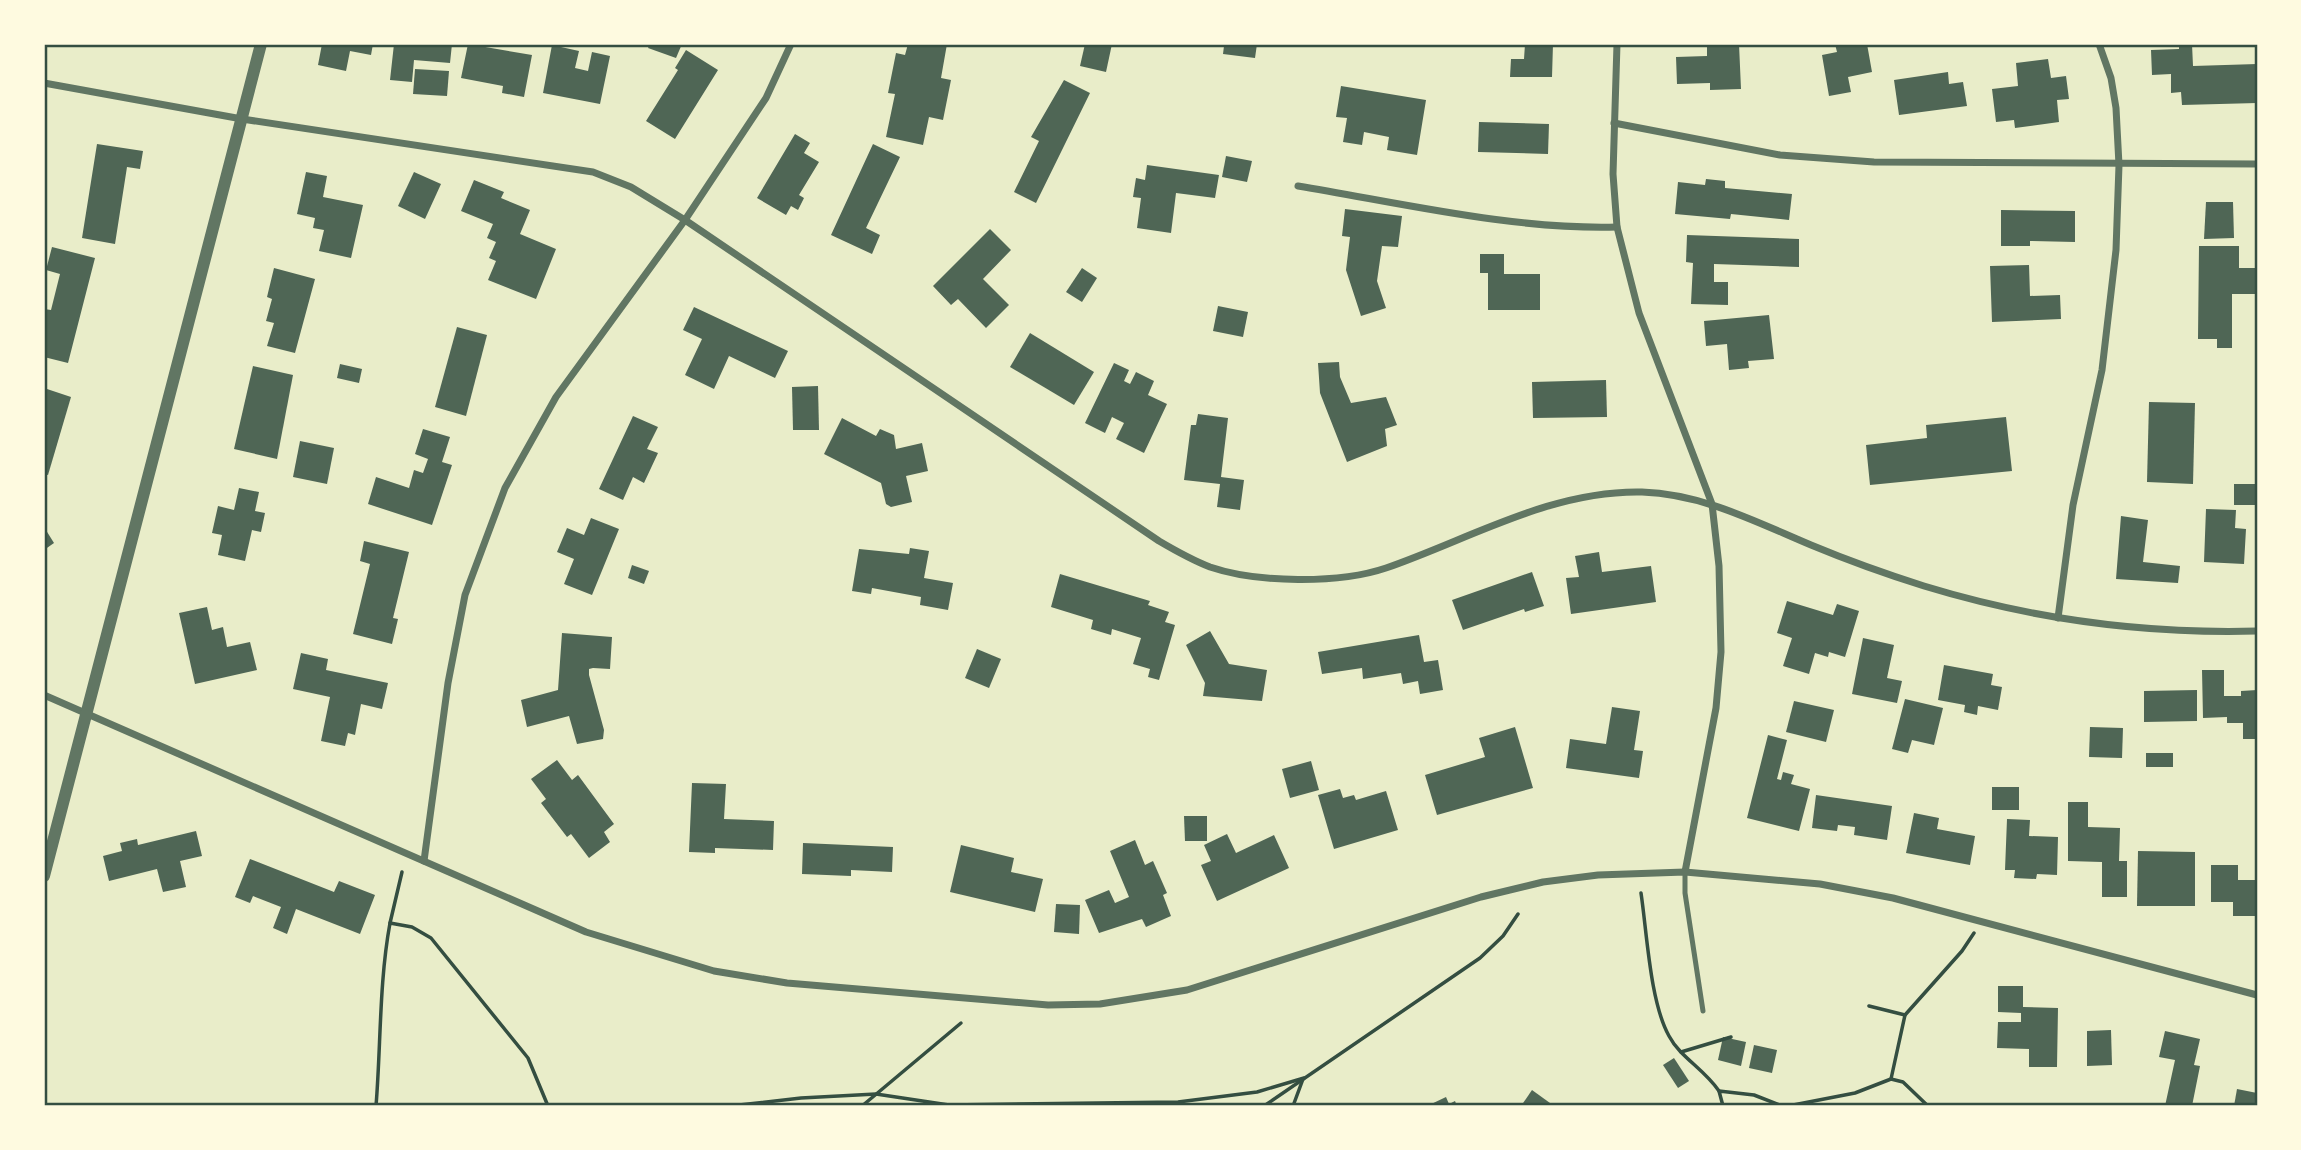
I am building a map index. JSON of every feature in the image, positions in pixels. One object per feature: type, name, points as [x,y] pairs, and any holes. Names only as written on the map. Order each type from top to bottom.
[{"type":"street","points":[[44,876],[261,44]]},
{"type":"street","points":[[424,861],[448,683],[465,595],[505,488],[556,397],[685,220],[766,98],[791,44]]},
{"type":"street","points":[[1617,44],[1616,227],[1639,313],[1712,504],[1719,566],[1721,652],[1707,770],[1685,872]]},
{"type":"street","points":[[2058,618],[2073,505],[2102,370],[2112,304],[2119,164],[2116,108],[2111,78],[2099,44]]},
{"type":"street","points":[[44,83],[242,119],[593,172],[631,187],[685,220],[1159,541],[1212,567],[1237,573],[1309,579],[1383,569],[1522,514],[1587,497],[1643,492],[1712,504],[1813,546],[1924,586],[2058,618],[2176,631],[2257,631]]},
{"type":"street","points":[[1615,123],[1780,155],[1874,162],[2257,164]]},
{"type":"street","points":[[1298,187],[1534,224],[1574,228],[1616,227]]},
{"type":"street","points":[[44,695],[586,932],[714,971],[787,983],[1048,1005],[1100,1004],[1187,990],[1481,897],[1543,882],[1598,875],[1685,872],[1820,884],[1893,898],[2257,995]]},
{"type":"lane","points":[[1685,872],[1685,893],[1703,1011]]},
{"type":"path","points":[[376,1106],[382,1028],[382,968],[402,872]]},
{"type":"path","points":[[1641,893],[1661,1016],[1669,1037],[1681,1052],[1707,1073],[1719,1091],[1723,1106]]},
{"type":"path","points":[[1264,1106],[1480,957],[1503,936],[1518,914]]},
{"type":"path","points":[[1891,1079],[1905,1015],[1972,938],[1977,920]]},
{"type":"path","points":[[390,923],[412,927],[430,938],[528,1058],[548,1106]]},
{"type":"path","points":[[1869,1006],[1905,1015]]},
{"type":"path","points":[[862,1106],[961,1023]]},
{"type":"path","points":[[1681,1052],[1731,1037]]},
{"type":"path","points":[[730,1106],[801,1098],[876,1094],[949,1105],[1166,1103],[1257,1093],[1304,1078]]},
{"type":"path","points":[[1293,1106],[1304,1078]]},
{"type":"path","points":[[1788,1106],[1855,1093],[1891,1079],[1903,1082],[1928,1106]]},
{"type":"path","points":[[1719,1091],[1754,1095],[1783,1106]]},
{"type":"building","points":[[322,44],[373,44],[371,55],[350,51],[346,71],[318,65]]},
{"type":"building","points":[[394,44],[452,44],[450,63],[414,60],[412,82],[390,80]]},
{"type":"building","points":[[468,44],[532,55],[524,97],[502,93],[503,86],[461,78]]},
{"type":"building","points":[[650,44],[682,44],[676,58],[648,48]]},
{"type":"building","points":[[908,44],[947,44],[941,78],[951,80],[943,120],[929,117],[923,145],[886,137],[895,94],[888,93],[896,53],[905,55]]},
{"type":"building","points":[[1085,44],[1112,44],[1106,72],[1080,66]]},
{"type":"building","points":[[1216,44],[1257,44],[1255,58],[1223,54],[1224,46]]},
{"type":"building","points":[[1525,44],[1553,44],[1552,77],[1510,77],[1511,59],[1524,59]]},
{"type":"building","points":[[1707,44],[1739,44],[1741,89],[1710,90],[1710,83],[1677,84],[1676,57],[1707,56]]},
{"type":"building","points":[[1835,44],[1867,44],[1872,72],[1848,77],[1851,92],[1829,96],[1822,55],[1837,52]]},
{"type":"building","points":[[2179,44],[2192,44],[2193,66],[2257,64],[2257,103],[2182,105],[2181,92],[2171,93],[2171,74],[2152,75],[2151,50],[2179,49]]},
{"type":"building","points":[[552,45],[579,51],[575,68],[588,71],[592,52],[610,56],[600,104],[543,93]]},
{"type":"building","points":[[686,50],[718,70],[675,139],[646,121],[678,70],[675,68]]},
{"type":"building","points":[[2048,59],[2051,78],[2066,76],[2069,99],[2057,100],[2059,122],[2015,128],[2014,120],[1996,122],[1992,89],[2018,86],[2016,63]]},
{"type":"building","points":[[415,69],[449,71],[447,96],[413,94]]},
{"type":"building","points":[[1948,72],[1949,84],[1963,82],[1967,106],[1899,115],[1894,80]]},
{"type":"building","points":[[1064,80],[1090,93],[1036,203],[1014,192],[1039,141],[1031,137]]},
{"type":"building","points":[[1341,86],[1426,100],[1417,155],[1387,150],[1389,137],[1364,132],[1362,145],[1343,142],[1347,118],[1336,117]]},
{"type":"building","points":[[1479,122],[1549,124],[1548,154],[1478,152]]},
{"type":"building","points":[[795,134],[810,143],[804,153],[819,162],[799,195],[804,198],[798,210],[791,206],[786,215],[757,198]]},
{"type":"building","points":[[97,144],[143,151],[140,169],[127,167],[115,244],[82,238]]},
{"type":"building","points":[[873,144],[900,157],[866,228],[880,235],[872,254],[831,235]]},
{"type":"building","points":[[1226,156],[1252,161],[1247,182],[1222,177]]},
{"type":"building","points":[[1147,165],[1219,175],[1215,198],[1176,193],[1171,233],[1137,228],[1141,198],[1133,197],[1136,178],[1145,180]]},
{"type":"building","points":[[306,172],[327,176],[323,197],[363,205],[351,258],[319,251],[324,230],[313,228],[315,218],[297,214]]},
{"type":"building","points":[[414,172],[441,184],[425,219],[398,206]]},
{"type":"building","points":[[1706,179],[1725,181],[1725,188],[1792,194],[1789,220],[1731,214],[1730,219],[1675,214],[1678,182],[1705,185]]},
{"type":"building","points":[[474,180],[504,192],[501,198],[530,210],[520,234],[556,249],[536,299],[488,280],[496,261],[489,258],[496,242],[487,238],[493,224],[461,211]]},
{"type":"building","points":[[2206,202],[2233,202],[2234,238],[2204,239]]},
{"type":"building","points":[[1345,209],[1402,216],[1398,247],[1382,246],[1377,281],[1386,308],[1361,316],[1346,270],[1350,237],[1342,236]]},
{"type":"building","points":[[2001,210],[2075,211],[2075,242],[2030,241],[2030,246],[2001,246]]},
{"type":"building","points":[[990,229],[1011,250],[983,279],[1009,305],[986,328],[958,299],[951,305],[933,286]]},
{"type":"building","points":[[1687,235],[1799,239],[1799,267],[1714,264],[1714,282],[1728,282],[1728,305],[1691,304],[1693,263],[1686,262]]},
{"type":"building","points":[[2199,246],[2239,246],[2239,268],[2257,268],[2257,294],[2232,294],[2232,348],[2217,348],[2217,339],[2198,339]]},
{"type":"building","points":[[52,247],[95,258],[68,363],[44,357],[44,309],[51,310],[60,274],[46,270]]},
{"type":"building","points":[[1480,254],[1504,254],[1504,274],[1540,274],[1540,310],[1488,310],[1488,273],[1480,273]]},
{"type":"building","points":[[2029,265],[2030,296],[2060,295],[2061,319],[1992,322],[1990,266]]},
{"type":"building","points":[[274,268],[315,279],[295,353],[267,346],[274,323],[266,321],[272,299],[267,297]]},
{"type":"building","points":[[1082,268],[1097,278],[1082,302],[1066,292]]},
{"type":"building","points":[[1218,306],[1248,312],[1243,337],[1213,331]]},
{"type":"building","points":[[694,307],[788,351],[775,378],[729,356],[714,389],[685,375],[702,339],[683,330]]},
{"type":"building","points":[[1769,315],[1774,359],[1748,361],[1749,368],[1729,370],[1727,344],[1706,346],[1704,321]]},
{"type":"building","points":[[457,327],[487,335],[466,416],[435,407]]},
{"type":"building","points":[[1030,333],[1094,372],[1074,405],[1010,367]]},
{"type":"building","points":[[1339,362],[1340,377],[1351,403],[1386,397],[1397,425],[1385,429],[1387,446],[1347,462],[1320,393],[1318,363]]},
{"type":"building","points":[[1114,363],[1129,370],[1124,381],[1130,384],[1136,372],[1154,381],[1148,395],[1167,404],[1144,453],[1116,439],[1124,423],[1112,417],[1105,433],[1085,423]]},
{"type":"building","points":[[340,364],[362,369],[359,383],[337,378]]},
{"type":"building","points":[[253,366],[293,375],[277,459],[234,449]]},
{"type":"building","points":[[1606,380],[1607,417],[1533,418],[1532,382]]},
{"type":"building","points":[[818,386],[819,430],[793,430],[792,387]]},
{"type":"building","points":[[44,388],[71,397],[48,475],[44,474]]},
{"type":"building","points":[[2149,402],[2195,403],[2193,484],[2147,482]]},
{"type":"building","points":[[1198,414],[1228,418],[1221,477],[1244,480],[1240,510],[1217,507],[1220,484],[1184,480],[1191,425],[1196,425]]},
{"type":"building","points":[[633,416],[658,427],[647,449],[658,453],[644,483],[633,477],[623,500],[599,489]]},
{"type":"building","points":[[2006,417],[2012,471],[1870,485],[1866,445],[1927,438],[1926,425]]},
{"type":"building","points":[[842,418],[876,436],[880,429],[894,435],[896,449],[922,443],[928,471],[906,476],[912,502],[891,507],[886,504],[881,483],[824,454]]},
{"type":"building","points":[[423,429],[450,437],[442,462],[452,465],[432,525],[368,504],[376,477],[409,488],[414,470],[423,473],[428,459],[415,454]]},
{"type":"building","points":[[300,441],[334,448],[327,484],[293,477]]},
{"type":"building","points":[[2234,484],[2255,484],[2255,505],[2234,505]]},
{"type":"building","points":[[239,488],[259,492],[255,511],[265,513],[261,532],[252,530],[245,561],[218,555],[222,535],[212,533],[218,506],[234,510]]},
{"type":"building","points":[[2206,509],[2236,510],[2235,528],[2246,529],[2244,564],[2204,562]]},
{"type":"building","points":[[2121,516],[2148,520],[2143,562],[2180,566],[2178,583],[2116,579]]},
{"type":"building","points":[[591,518],[619,529],[592,595],[564,584],[574,559],[557,552],[567,528],[584,535]]},
{"type":"building","points":[[44,527],[54,543],[44,550]]},
{"type":"building","points":[[364,541],[409,552],[393,618],[398,619],[392,644],[353,634],[370,564],[360,561]]},
{"type":"building","points":[[910,548],[929,551],[924,578],[953,583],[948,610],[920,605],[921,597],[872,588],[871,594],[852,591],[859,549],[909,554]]},
{"type":"building","points":[[1599,552],[1602,572],[1651,566],[1656,602],[1571,614],[1566,578],[1579,577],[1575,556]]},
{"type":"building","points":[[632,565],[649,571],[644,584],[628,578]]},
{"type":"building","points":[[1532,572],[1544,606],[1525,612],[1524,609],[1463,630],[1452,600]]},
{"type":"building","points":[[1060,574],[1150,601],[1148,605],[1169,612],[1165,622],[1175,625],[1159,680],[1148,677],[1150,669],[1133,664],[1141,638],[1112,629],[1111,635],[1091,629],[1093,620],[1051,607]]},
{"type":"building","points":[[1787,601],[1833,615],[1837,604],[1859,611],[1845,657],[1829,652],[1828,657],[1815,653],[1809,674],[1783,666],[1792,638],[1777,633]]},
{"type":"building","points":[[207,607],[212,630],[223,627],[227,647],[250,642],[257,670],[195,684],[179,613]]},
{"type":"building","points":[[1210,631],[1229,664],[1267,670],[1262,701],[1203,696],[1205,683],[1186,645]]},
{"type":"building","points":[[562,633],[612,637],[610,669],[589,669],[604,730],[603,739],[577,744],[569,716],[527,727],[521,700],[558,690]]},
{"type":"building","points":[[1419,635],[1424,662],[1438,660],[1443,690],[1420,694],[1418,681],[1403,684],[1401,673],[1363,679],[1362,668],[1322,674],[1318,652]]},
{"type":"building","points":[[1863,638],[1894,645],[1887,678],[1902,681],[1897,703],[1852,694]]},
{"type":"building","points":[[977,649],[1001,659],[989,688],[965,678]]},
{"type":"building","points":[[301,653],[328,659],[326,670],[388,683],[382,709],[361,704],[355,735],[348,733],[345,746],[321,741],[330,697],[293,689]]},
{"type":"building","points":[[1944,665],[1993,674],[1991,685],[2002,687],[1998,710],[1978,706],[1977,715],[1964,712],[1965,705],[1938,700]]},
{"type":"building","points":[[2202,670],[2224,670],[2224,696],[2241,696],[2241,691],[2257,690],[2257,739],[2243,739],[2243,723],[2227,723],[2227,717],[2203,718]]},
{"type":"building","points":[[2197,690],[2197,721],[2144,722],[2144,691]]},
{"type":"building","points":[[1905,699],[1943,708],[1934,745],[1912,740],[1908,753],[1892,749]]},
{"type":"building","points":[[1794,701],[1834,710],[1826,742],[1786,732]]},
{"type":"building","points":[[1612,707],[1640,711],[1634,750],[1643,751],[1639,778],[1566,768],[1570,739],[1606,744]]},
{"type":"building","points":[[1515,727],[1533,788],[1437,815],[1425,775],[1485,757],[1479,738]]},
{"type":"building","points":[[2090,727],[2123,728],[2122,758],[2089,757]]},
{"type":"building","points":[[1768,735],[1787,740],[1777,779],[1781,780],[1783,772],[1794,775],[1791,784],[1810,789],[1799,831],[1747,818]]},
{"type":"building","points":[[2146,753],[2173,753],[2173,767],[2146,767]]},
{"type":"building","points":[[557,760],[572,780],[578,775],[614,824],[604,832],[610,842],[589,858],[571,834],[567,837],[541,803],[546,799],[531,779]]},
{"type":"building","points":[[1311,761],[1319,790],[1290,798],[1282,769]]},
{"type":"building","points":[[692,783],[726,784],[724,819],[774,821],[773,850],[715,848],[715,853],[689,852]]},
{"type":"building","points":[[1992,787],[2019,787],[2019,810],[1992,810]]},
{"type":"building","points":[[1340,789],[1343,798],[1354,795],[1356,800],[1386,791],[1398,830],[1334,849],[1318,795]]},
{"type":"building","points":[[1816,795],[1892,806],[1887,840],[1854,835],[1855,827],[1838,825],[1837,831],[1812,828]]},
{"type":"building","points":[[2068,802],[2088,802],[2088,827],[2120,828],[2119,861],[2127,861],[2127,897],[2102,897],[2102,862],[2068,861]]},
{"type":"building","points":[[1914,813],[1939,818],[1937,829],[1975,836],[1970,865],[1906,853]]},
{"type":"building","points":[[1184,816],[1207,816],[1207,841],[1185,841]]},
{"type":"building","points":[[2007,819],[2030,820],[2029,836],[2058,837],[2057,875],[2037,874],[2036,879],[2014,878],[2015,870],[2005,870]]},
{"type":"building","points":[[196,831],[202,856],[180,861],[186,887],[163,892],[157,869],[109,881],[103,856],[122,851],[120,843],[137,839],[138,845]]},
{"type":"building","points":[[1227,834],[1236,853],[1274,835],[1289,868],[1217,901],[1201,865],[1211,861],[1204,845]]},
{"type":"building","points":[[1135,840],[1145,865],[1153,861],[1167,893],[1163,895],[1171,916],[1146,927],[1142,919],[1099,933],[1085,900],[1109,890],[1115,903],[1129,897],[1110,851]]},
{"type":"building","points":[[803,843],[893,847],[892,872],[851,870],[851,876],[802,874]]},
{"type":"building","points":[[961,845],[1014,858],[1011,872],[1043,879],[1035,912],[950,892]]},
{"type":"building","points":[[2138,851],[2195,852],[2195,906],[2137,906]]},
{"type":"building","points":[[250,859],[334,892],[339,881],[375,895],[360,934],[296,909],[287,934],[273,928],[281,907],[253,896],[250,903],[235,897]]},
{"type":"building","points":[[2211,865],[2238,865],[2238,880],[2257,880],[2257,916],[2233,916],[2233,902],[2211,902]]},
{"type":"building","points":[[1056,904],[1080,905],[1079,934],[1054,932]]},
{"type":"building","points":[[1998,986],[2023,986],[2023,1007],[2058,1008],[2057,1067],[2029,1067],[2029,1049],[1997,1048],[1998,1022],[2021,1022],[2021,1013],[1998,1012]]},
{"type":"building","points":[[2111,1030],[2112,1065],[2087,1066],[2087,1031]]},
{"type":"building","points":[[2165,1031],[2200,1039],[2194,1065],[2200,1066],[2192,1106],[2165,1106],[2175,1060],[2159,1057]]},
{"type":"building","points":[[1723,1037],[1746,1042],[1741,1066],[1718,1060]]},
{"type":"building","points":[[1754,1045],[1777,1050],[1772,1073],[1749,1068]]},
{"type":"building","points":[[1674,1058],[1689,1081],[1678,1088],[1663,1065]]},
{"type":"building","points":[[2237,1089],[2257,1093],[2257,1106],[2234,1106]]},
{"type":"building","points":[[1532,1090],[1550,1103],[1548,1106],[1521,1106]]},
{"type":"building","points":[[1446,1097],[1449,1104],[1455,1101],[1457,1106],[1427,1106]]}]
